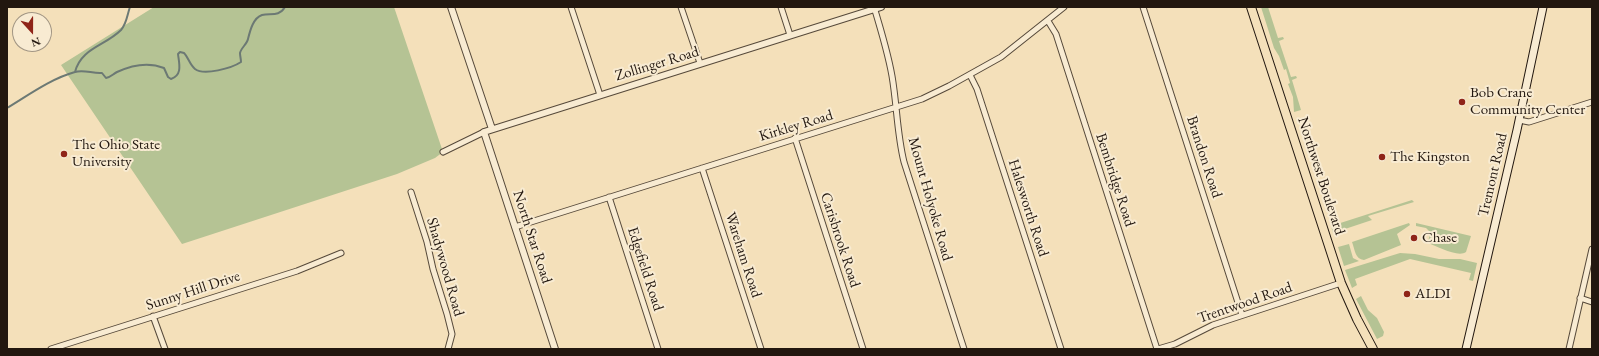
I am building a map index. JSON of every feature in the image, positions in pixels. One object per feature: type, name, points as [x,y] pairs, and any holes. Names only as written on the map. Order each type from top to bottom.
[{"type":"main road","name":"Northwest Boulevard","points":[[1251,7],[1341,283],[1357,319],[1373,349]]},
{"type":"main road","name":"Tremont Road","points":[[1466,349],[1519,120],[1543,7]]},
{"type":"street","points":[[451,7],[492,129]]},
{"type":"street","points":[[571,7],[600,95]]},
{"type":"street","points":[[681,7],[700,64]]},
{"type":"street","points":[[781,7],[790,35]]},
{"type":"street","name":"Kirkley Road","points":[[515,227],[935,93],[1001,58],[1064,7]]},
{"type":"street","name":"Brandon Road","points":[[1143,7],[1242,315]]},
{"type":"street","name":"Zollinger Road","points":[[443,152],[492,129],[876,8]]},
{"type":"street","name":"Mount Holyoke Road","points":[[876,8],[892,76],[900,145],[909,180],[964,349]]},
{"type":"street","name":"Bembridge Road","points":[[1048,21],[1056,34],[1158,349]]},
{"type":"street","name":"Halesworth Road","points":[[970,75],[977,89],[1061,349]]},
{"type":"street","points":[[1519,120],[1529,122],[1592,102]]},
{"type":"street","name":"North Star Road","points":[[484,132],[555,349]]},
{"type":"street","name":"Carisbrook Road","points":[[795,138],[863,349]]},
{"type":"street","name":"Wareham Road","points":[[702,168],[761,349]]},
{"type":"street","name":"Shadywood Road","points":[[410,192],[427,242],[432,269],[452,334],[448,349]]},
{"type":"street","name":"Edgefield Road","points":[[609,197],[658,349]]},
{"type":"street","points":[[1569,349],[1592,249]]},
{"type":"street","name":"Sunny Hill Drive","points":[[51,349],[297,271],[341,253]]},
{"type":"street","name":"Trentwood Road","points":[[1158,349],[1175,344],[1213,325],[1341,283]]},
{"type":"street","points":[[1580,298],[1592,302]]},
{"type":"street","points":[[153,316],[165,349]]},
{"type":"green space","points":[[154,7],[394,7],[443,152],[435,158],[397,174],[182,244],[61,65]]},
{"type":"green space","points":[[1261,7],[1268,7],[1278,38],[1283,37],[1284,39],[1279,41],[1291,77],[1296,76],[1297,78],[1292,80],[1301,110],[1294,112],[1293,97],[1288,84],[1290,83],[1286,69],[1284,70],[1279,56],[1274,48]]},
{"type":"green space","points":[[1412,200],[1414,202],[1368,216],[1372,220],[1333,233],[1331,226]]},
{"type":"green space","points":[[1409,223],[1410,225],[1397,234],[1401,245],[1364,260],[1357,256],[1352,242]]},
{"type":"green space","points":[[1416,223],[1471,236],[1466,252],[1458,254],[1453,253],[1428,243],[1430,232],[1426,228],[1416,226]]},
{"type":"green space","points":[[1349,244],[1353,258],[1359,261],[1344,266],[1338,247]]},
{"type":"green space","points":[[1400,253],[1415,254],[1439,259],[1460,259],[1477,263],[1473,281],[1469,280],[1471,273],[1410,259],[1355,279],[1357,285],[1352,288],[1345,270]]},
{"type":"green space","points":[[1361,296],[1368,310],[1377,318],[1384,332],[1383,336],[1377,339],[1356,299]]},
{"type":"waterway","points":[[75,72],[78,64],[88,52],[121,30],[126,22],[130,7]]},
{"type":"waterway","points":[[7,108],[57,78],[78,71],[102,73],[106,78],[129,68],[140,65],[152,65],[164,68],[168,77],[171,79],[179,72],[178,54],[180,52],[184,53],[193,67],[199,71],[205,72],[231,67],[241,62],[240,53],[247,41],[252,25],[256,19],[262,15],[280,12],[285,7]]},
{"type":"place","name":"Bob Crane Community Center","points":[[1462,102]]},
{"type":"place","name":"The Ohio State University","points":[[64,154]]},
{"type":"place","name":"The Kingston","points":[[1382,157]]},
{"type":"place","name":"Chase","points":[[1414,238]]},
{"type":"place","name":"ALDI","points":[[1407,294]]}]
